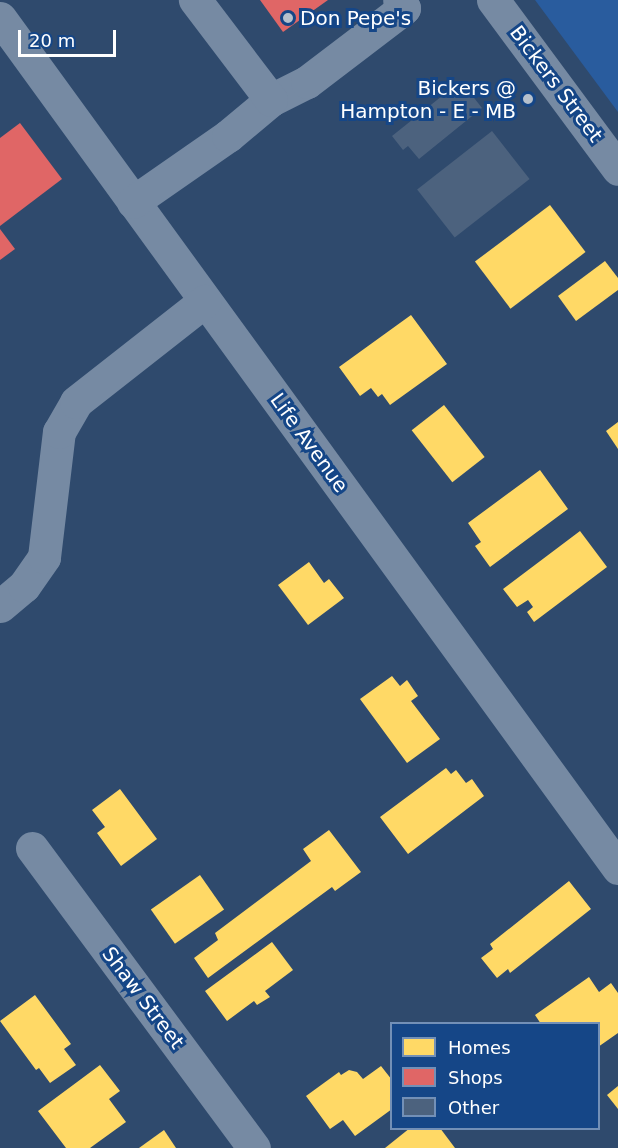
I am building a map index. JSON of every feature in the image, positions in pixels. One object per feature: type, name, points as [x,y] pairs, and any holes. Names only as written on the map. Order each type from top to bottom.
[{"type":"street","points":[[195,0],[272,100]]},
{"type":"street","points":[[134,202],[228,136],[272,100],[307,82],[404,8],[399,0]]},
{"type":"street","name":"Bickers Street","points":[[493,0],[618,169]]},
{"type":"street","name":"Life Avenue","points":[[0,18],[618,868]]},
{"type":"street","points":[[0,606],[24,586],[44,557],[59,432],[76,402],[205,301]]},
{"type":"street","name":"Shaw Street","points":[[32,848],[254,1148]]},
{"type":"shaded area","points":[[535,0],[618,0],[618,112]]},
{"type":"building: Homes","points":[[550,205],[586,252],[510,309],[475,262]]},
{"type":"building: Homes","points":[[605,261],[618,278],[618,290],[576,321],[558,296]]},
{"type":"building: Homes","points":[[411,315],[447,364],[390,405],[382,394],[378,397],[371,388],[360,396],[339,367]]},
{"type":"building: Homes","points":[[444,405],[485,457],[452,482],[412,430]]},
{"type":"building: Homes","points":[[618,422],[618,449],[606,431]]},
{"type":"building: Homes","points":[[540,470],[568,509],[490,567],[475,546],[481,542],[468,523]]},
{"type":"building: Homes","points":[[580,531],[607,567],[534,622],[527,612],[533,607],[528,600],[517,607],[503,589]]},
{"type":"building: Homes","points":[[309,562],[324,583],[329,579],[344,598],[308,625],[278,585]]},
{"type":"building: Homes","points":[[392,676],[400,686],[407,680],[418,696],[411,701],[440,739],[407,763],[360,699]]},
{"type":"building: Homes","points":[[446,768],[451,774],[456,770],[466,783],[472,779],[484,796],[408,854],[380,817]]},
{"type":"building: Homes","points":[[120,789],[157,839],[121,866],[97,833],[105,827],[92,810]]},
{"type":"building: Homes","points":[[329,830],[361,872],[335,891],[332,887],[208,978],[194,958],[218,940],[215,933],[311,861],[303,849]]},
{"type":"building: Homes","points":[[200,875],[224,909],[175,944],[151,909]]},
{"type":"building: Homes","points":[[569,881],[591,909],[510,973],[508,969],[497,978],[481,958],[493,949],[490,944]]},
{"type":"building: Homes","points":[[272,942],[293,970],[265,991],[270,997],[257,1005],[254,1001],[227,1021],[205,991]]},
{"type":"building: Homes","points":[[589,977],[599,992],[611,983],[618,993],[618,1033],[600,1046],[600,1022],[540,1022],[535,1015]]},
{"type":"building: Homes","points":[[35,995],[71,1044],[64,1049],[76,1065],[50,1083],[39,1068],[36,1070],[0,1021]]},
{"type":"building: Homes","points":[[100,1065],[120,1091],[109,1099],[126,1122],[90,1148],[66,1148],[38,1111]]},
{"type":"building: Homes","points":[[381,1066],[390,1077],[390,1110],[355,1136],[343,1120],[330,1129],[306,1096],[339,1072],[341,1075],[349,1070],[357,1072],[363,1079]]},
{"type":"building: Homes","points":[[618,1086],[618,1109],[607,1095]]},
{"type":"building: Homes","points":[[164,1130],[176,1148],[139,1148]]},
{"type":"building: Homes","points":[[408,1130],[442,1130],[455,1148],[385,1148]]},
{"type":"building: Shops","name":"Don Pepe's","points":[[260,0],[328,0],[283,32]]},
{"type":"building: Shops","points":[[20,123],[62,179],[0,226],[0,138]]},
{"type":"building: Shops","points":[[0,229],[15,249],[0,260]]},
{"type":"building: Other","points":[[457,84],[467,97],[471,94],[482,108],[419,159],[408,146],[403,150],[392,136]]},
{"type":"building: Other","points":[[492,131],[530,179],[455,238],[417,189]]},
{"type":"place","name":"Don Pepe's","points":[[288,18]]},
{"type":"place","name":"Bickers @ Hampton - E - MB","points":[[528,99]]}]
